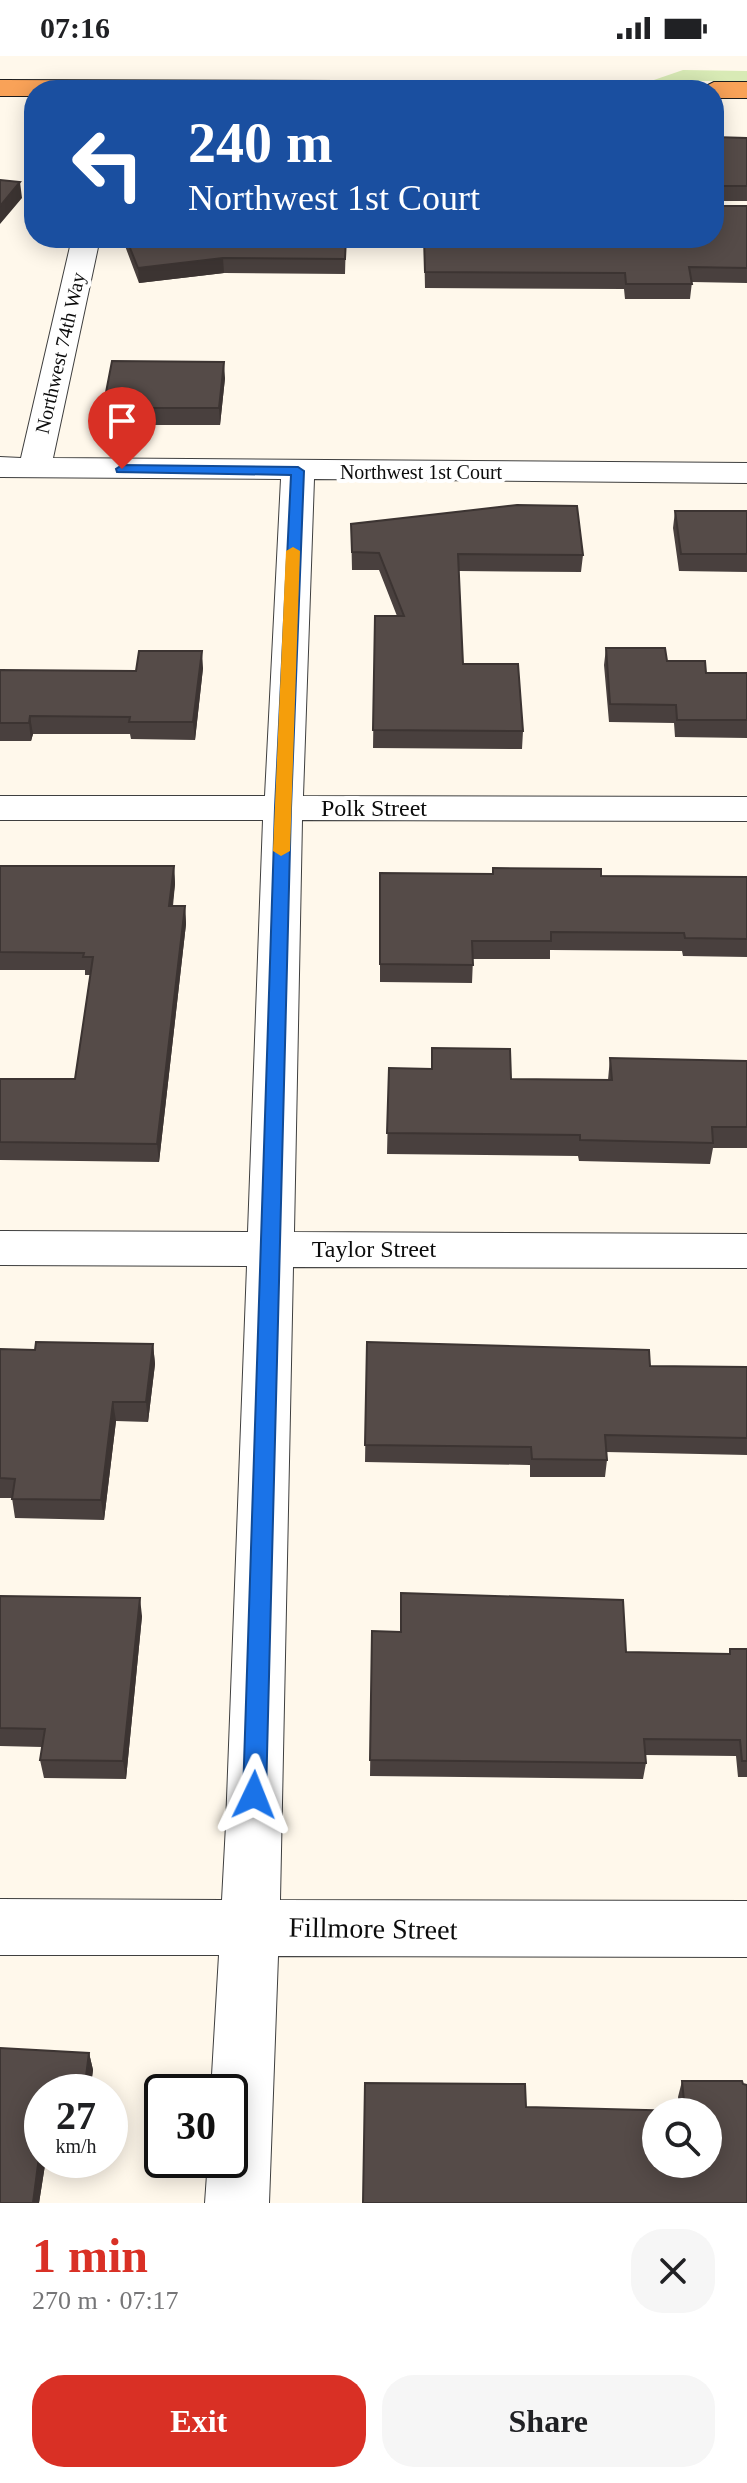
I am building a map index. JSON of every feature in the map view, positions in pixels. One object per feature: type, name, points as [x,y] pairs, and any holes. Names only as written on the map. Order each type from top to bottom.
[{"type":"highway","points":[[0,88],[24,88]]},
{"type":"highway","points":[[724,90],[747,90]]},
{"type":"street","name":"Northwest 74th Way","points":[[35,468],[84,248]]},
{"type":"street","name":"Northwest 1st Court","points":[[0,467],[747,473]]},
{"type":"street","points":[[237,2203],[283,808],[298,471]]},
{"type":"street","name":"Polk Street","points":[[0,808],[747,809]]},
{"type":"street","name":"Taylor Street","points":[[0,1248],[747,1251]]},
{"type":"street","name":"Fillmore Street","points":[[0,1927],[747,1929]]},
{"type":"green space","points":[[683,70],[747,71],[747,81],[654,80]]},
{"type":"building","points":[[724,137],[747,138],[747,186],[724,186]]},
{"type":"building","points":[[0,180],[20,182],[0,206]]},
{"type":"building","points":[[724,206],[747,206],[747,268],[689,267],[692,284],[626,284],[625,273],[425,272],[424,248],[724,248]]},
{"type":"building","points":[[130,248],[346,248],[345,259],[223,258],[138,268]]},
{"type":"building","points":[[112,361],[224,362],[219,408],[103,408]]},
{"type":"building","points":[[517,505],[577,506],[583,555],[458,554],[463,664],[518,664],[523,731],[373,730],[375,616],[404,616],[379,553],[352,552],[351,524]]},
{"type":"building","points":[[675,511],[747,511],[747,554],[681,554]]},
{"type":"building","points":[[606,648],[665,648],[667,661],[705,661],[706,673],[747,673],[747,720],[677,720],[676,705],[610,704]]},
{"type":"building","points":[[139,651],[202,651],[193,722],[129,722],[130,717],[30,716],[29,723],[0,723],[0,670],[136,671]]},
{"type":"building","points":[[0,866],[174,866],[169,906],[185,906],[157,1144],[0,1142],[0,1079],[75,1079],[93,957],[83,957],[84,953],[0,952]]},
{"type":"building","points":[[493,868],[601,869],[601,876],[747,877],[747,939],[685,938],[684,933],[551,932],[551,941],[472,941],[473,965],[380,964],[380,873],[493,874]]},
{"type":"building","points":[[432,1048],[510,1049],[511,1079],[612,1080],[610,1058],[747,1061],[747,1127],[712,1127],[713,1143],[580,1140],[580,1135],[387,1133],[389,1068],[432,1069]]},
{"type":"building","points":[[36,1342],[153,1344],[146,1402],[113,1402],[101,1500],[12,1499],[15,1479],[0,1478],[0,1349],[35,1350]]},
{"type":"building","points":[[367,1342],[649,1350],[650,1366],[747,1367],[747,1438],[605,1435],[607,1460],[532,1459],[531,1447],[365,1445]]},
{"type":"building","points":[[401,1593],[623,1600],[626,1652],[730,1654],[730,1649],[747,1649],[747,1761],[742,1761],[740,1740],[644,1739],[646,1763],[370,1760],[372,1631],[401,1632]]},
{"type":"building","points":[[0,1596],[140,1598],[123,1761],[40,1760],[45,1729],[0,1728]]},
{"type":"building","points":[[0,2048],[89,2053],[86,2074],[24,2074],[24,2178],[36,2178],[33,2203],[0,2203]]},
{"type":"building","points":[[682,2081],[742,2081],[747,2085],[747,2203],[363,2203],[365,2083],[525,2084],[526,2107],[642,2110],[642,2178],[722,2178],[722,2098],[684,2098]]},
{"type":"slow traffic","points":[[281,851],[293,551]]},
{"type":"route","points":[[122,469],[298,471],[290,596],[254,1795]]}]
